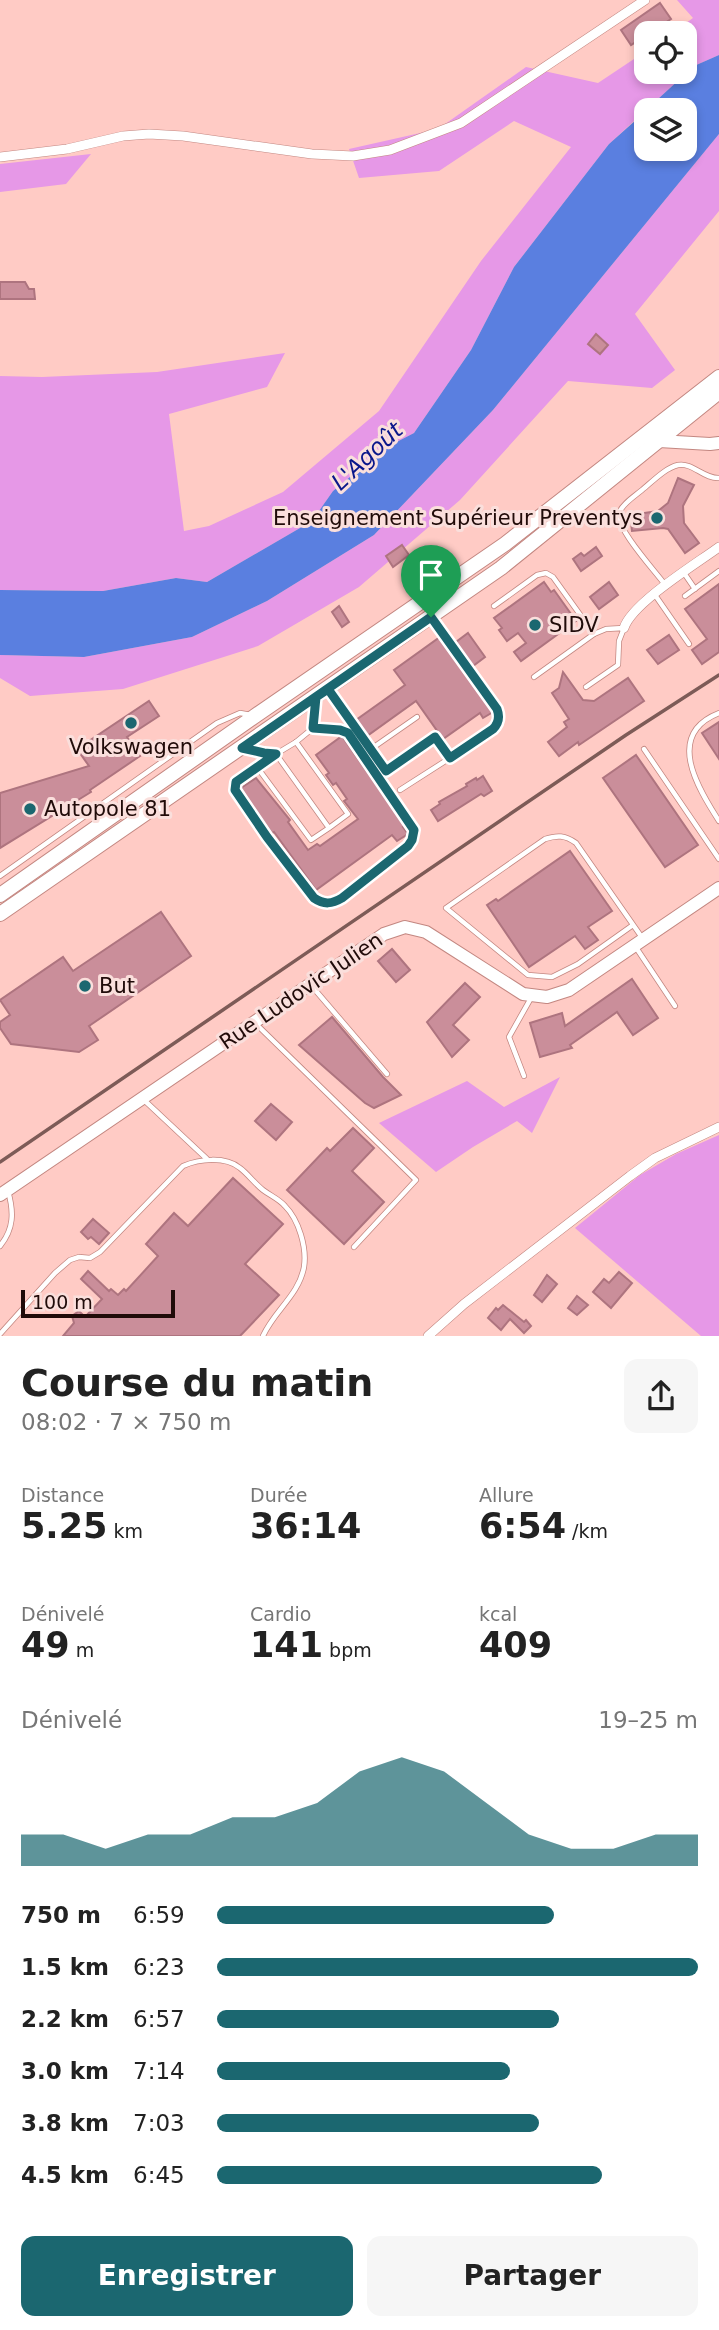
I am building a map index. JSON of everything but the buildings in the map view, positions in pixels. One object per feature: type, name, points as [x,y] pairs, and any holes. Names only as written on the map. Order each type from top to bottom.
[{"type":"main road","points":[[0,895],[505,544],[719,377]]},
{"type":"main road","points":[[0,914],[501,568],[719,392]]},
{"type":"main road","points":[[659,441],[719,443]]},
{"type":"main road","points":[[531,997],[562,993],[719,888]]},
{"type":"main road","name":"Rue Ludovic Julien","points":[[4,1193],[384,934],[405,927],[426,932],[509,987],[531,997]]},
{"type":"street","points":[[0,158],[59,150],[123,136],[149,134],[325,155],[360,155],[390,150],[461,123],[645,0]]},
{"type":"street","points":[[624,628],[632,614],[655,594],[718,550]]},
{"type":"street","points":[[428,1336],[464,1304],[629,1176],[655,1158],[719,1127]]},
{"type":"lane","points":[[666,586],[625,535],[620,523],[620,511],[663,473],[677,466],[719,478]]},
{"type":"lane","points":[[685,596],[719,571]]},
{"type":"lane","points":[[684,573],[695,589]]},
{"type":"lane","points":[[494,606],[537,575],[550,574],[594,634]]},
{"type":"lane","points":[[655,594],[689,644]]},
{"type":"lane","points":[[400,790],[493,729],[499,716],[497,709],[431,617]]},
{"type":"lane","points":[[534,677],[594,634],[606,629],[624,628],[618,666],[586,687]]},
{"type":"lane","points":[[322,693],[371,749],[386,771],[435,737],[450,758]]},
{"type":"lane","points":[[313,728],[348,733],[414,830],[408,846],[342,898],[327,904],[314,898],[237,794],[236,782],[313,728],[322,693]]},
{"type":"lane","points":[[0,876],[217,723],[240,713],[255,716]]},
{"type":"lane","points":[[719,713],[697,725],[688,747],[690,765],[719,821]]},
{"type":"lane","points":[[371,749],[417,717]]},
{"type":"lane","points":[[257,767],[311,840],[348,814],[296,742]]},
{"type":"lane","points":[[242,748],[276,754],[329,828]]},
{"type":"lane","points":[[644,749],[719,859]]},
{"type":"lane","points":[[633,925],[578,964],[552,977],[528,975],[446,908],[545,839],[569,837],[576,843],[633,925],[639,942],[675,1006]]},
{"type":"lane","points":[[310,984],[387,1074]]},
{"type":"lane","points":[[524,1076],[509,1037],[531,997]]},
{"type":"lane","points":[[255,1023],[416,1180],[354,1247]]},
{"type":"lane","points":[[142,1098],[207,1160]]},
{"type":"lane","points":[[0,1334],[70,1260],[90,1258],[100,1252],[183,1166],[193,1161],[207,1160],[237,1165],[262,1189],[284,1204],[299,1231],[304,1257],[300,1280],[285,1307],[268,1324],[263,1336]]},
{"type":"lane","points":[[0,1246],[12,1226],[13,1216],[4,1193]]},
{"type":"shaded area","points":[[677,0],[719,0],[719,55],[697,65],[697,21],[689,21],[693,18]]},
{"type":"shaded area","points":[[634,59],[634,84],[674,84],[659,98],[634,98],[634,121],[609,144],[514,267],[471,350],[414,433],[385,448],[333,491],[312,521],[207,582],[176,578],[103,591],[0,590],[0,376],[157,372],[285,353],[267,387],[169,414],[184,531],[209,526],[283,492],[379,411],[481,261],[571,147],[514,121],[439,171],[359,178],[349,149],[438,129],[526,67],[598,83]]},
{"type":"shaded area","points":[[719,134],[719,211],[635,314],[675,370],[652,388],[568,381],[460,500],[359,587],[258,646],[123,689],[30,696],[0,678],[0,655],[84,657],[192,637],[267,601],[374,535],[493,410]]},
{"type":"shaded area","points":[[91,154],[66,184],[0,192],[0,164]]},
{"type":"shaded area","points":[[560,1077],[532,1133],[517,1121],[436,1172],[379,1123],[467,1081],[504,1107]]},
{"type":"shaded area","points":[[719,1135],[719,1336],[701,1336],[575,1228],[640,1175],[676,1154]]},
{"type":"water","points":[[719,55],[719,134],[697,161],[697,98],[659,98],[674,84],[697,84],[697,65]]},
{"type":"water","points":[[634,122],[634,161],[697,161],[493,410],[374,535],[267,601],[192,637],[84,657],[0,655],[0,590],[103,591],[176,578],[207,582],[312,521],[333,491],[385,448],[414,433],[471,350],[514,267],[609,144]]},
{"type":"railway","points":[[0,1162],[626,735],[719,675]]},
{"type":"place","name":"Enseignement Supérieur Preventys","points":[[657,518]]},
{"type":"place","name":"SIDV","points":[[535,625]]},
{"type":"place","name":"Volkswagen","points":[[131,723]]},
{"type":"place","name":"Autopole 81","points":[[30,809]]},
{"type":"place","name":"But","points":[[85,986]]},
{"type":"route","points":[[431,617],[497,709],[499,716],[496,726],[450,758],[435,737],[386,771],[328,689],[316,697],[313,728],[348,733],[414,830],[408,846],[342,898],[327,904],[320,902],[314,898],[267,837],[235,790],[236,782],[276,754],[242,748],[431,617]]},
{"type":"water label","name":"L'Agoût","points":[[367,456]]}]
